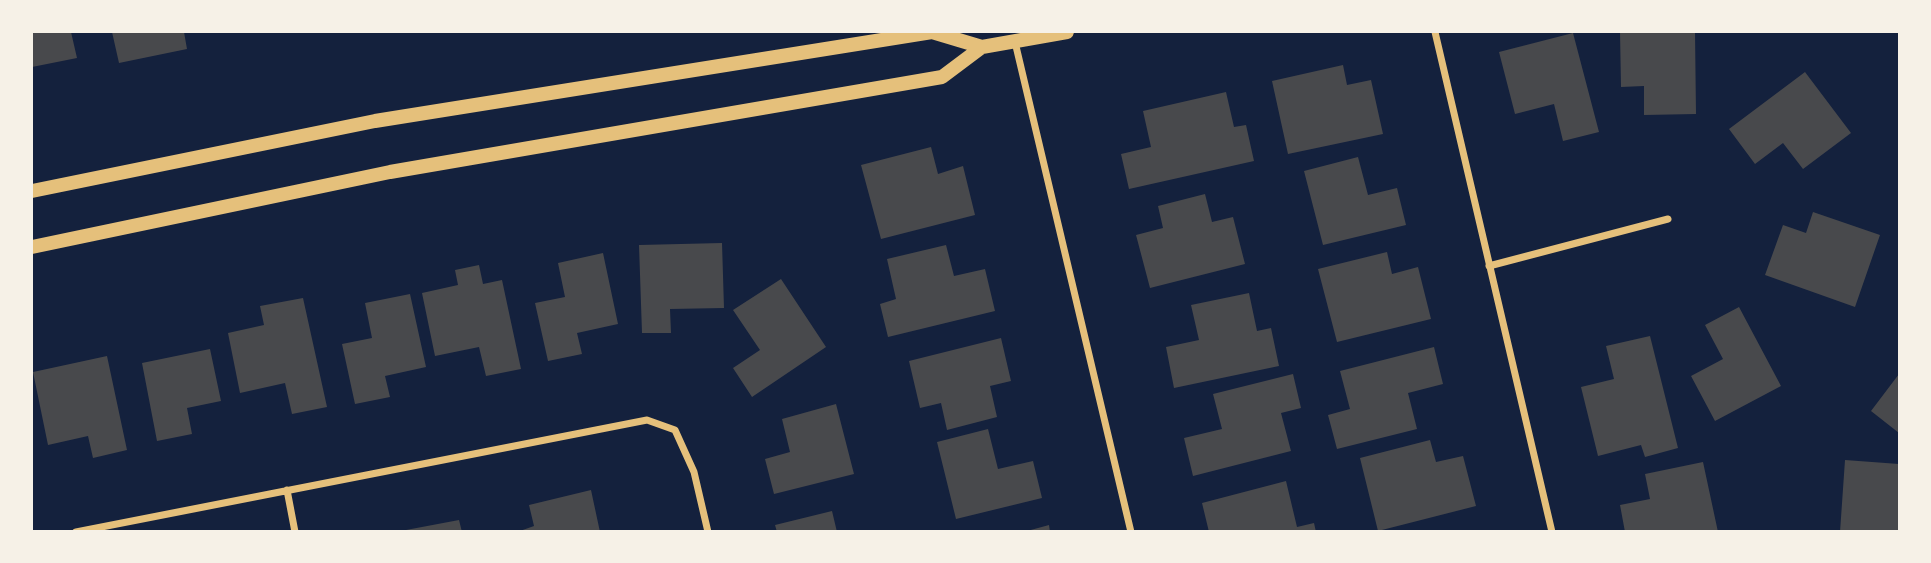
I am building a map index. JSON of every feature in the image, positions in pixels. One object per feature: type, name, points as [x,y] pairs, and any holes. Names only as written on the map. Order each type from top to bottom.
[{"type":"main road","points":[[32,191],[375,121],[932,32],[982,47]]},
{"type":"main road","points":[[32,247],[390,172],[942,77],[982,47],[1067,32]]},
{"type":"street","points":[[1435,32],[1552,531]]},
{"type":"street","points":[[1015,41],[1131,531]]},
{"type":"street","points":[[1489,266],[1668,219]]},
{"type":"street","points":[[75,531],[646,420],[675,430],[694,471],[708,531]]},
{"type":"street","points":[[287,490],[295,531]]},
{"type":"building","points":[[32,32],[71,32],[77,58],[32,67]]},
{"type":"building","points":[[112,32],[184,32],[187,49],[119,63]]},
{"type":"building","points":[[1620,32],[1695,32],[1696,114],[1644,115],[1644,86],[1621,87]]},
{"type":"building","points":[[1573,33],[1599,132],[1563,141],[1554,104],[1515,114],[1499,52]]},
{"type":"building","points":[[1343,65],[1347,85],[1371,80],[1383,134],[1288,154],[1272,81]]},
{"type":"building","points":[[1805,72],[1851,133],[1803,169],[1783,143],[1755,164],[1729,129]]},
{"type":"building","points":[[1226,92],[1234,127],[1246,125],[1254,161],[1129,189],[1121,154],[1151,147],[1143,111]]},
{"type":"building","points":[[931,147],[938,174],[963,166],[975,215],[881,239],[861,165]]},
{"type":"building","points":[[1358,157],[1368,195],[1397,188],[1406,225],[1323,245],[1304,171]]},
{"type":"building","points":[[1205,194],[1212,222],[1233,217],[1245,264],[1150,288],[1136,235],[1163,228],[1158,206]]},
{"type":"building","points":[[1813,212],[1880,235],[1855,307],[1765,275],[1783,225],[1806,233]]},
{"type":"building","points":[[722,243],[724,308],[670,309],[671,333],[642,333],[639,245]]},
{"type":"building","points":[[946,245],[954,276],[985,269],[995,311],[888,337],[880,304],[896,299],[887,259]]},
{"type":"building","points":[[1387,252],[1392,274],[1418,267],[1431,319],[1337,342],[1318,269]]},
{"type":"building","points":[[603,253],[618,324],[577,333],[582,354],[548,361],[535,303],[565,297],[558,263]]},
{"type":"building","points":[[479,265],[483,284],[502,280],[521,369],[486,376],[479,347],[435,356],[422,293],[458,285],[455,270]]},
{"type":"building","points":[[781,279],[826,347],[752,397],[733,368],[760,350],[733,310]]},
{"type":"building","points":[[1249,293],[1257,331],[1271,328],[1279,366],[1174,388],[1166,347],[1199,340],[1191,305]]},
{"type":"building","points":[[410,294],[426,367],[385,376],[390,397],[355,404],[342,344],[372,338],[365,303]]},
{"type":"building","points":[[303,298],[327,407],[292,414],[285,383],[240,393],[228,333],[264,325],[260,306]]},
{"type":"building","points":[[1739,307],[1781,386],[1715,421],[1691,376],[1723,359],[1705,325]]},
{"type":"building","points":[[1650,336],[1678,448],[1645,457],[1641,445],[1598,456],[1581,387],[1614,379],[1606,346]]},
{"type":"building","points":[[1001,338],[1011,381],[990,386],[997,417],[947,430],[941,403],[920,408],[909,361]]},
{"type":"building","points":[[1434,347],[1443,384],[1408,393],[1417,429],[1337,449],[1328,415],[1350,409],[1340,371]]},
{"type":"building","points":[[210,349],[221,401],[187,408],[192,434],[157,441],[142,363]]},
{"type":"building","points":[[107,356],[127,450],[93,458],[88,436],[48,445],[33,372]]},
{"type":"building","points":[[1293,374],[1301,408],[1281,413],[1291,451],[1193,476],[1184,438],[1222,429],[1213,394]]},
{"type":"building","points":[[1899,374],[1899,433],[1871,411]]},
{"type":"building","points":[[836,404],[854,474],[774,494],[765,459],[790,452],[782,419]]},
{"type":"building","points":[[988,429],[998,469],[1033,461],[1042,498],[956,519],[937,442]]},
{"type":"building","points":[[1430,440],[1436,462],[1463,456],[1476,506],[1378,531],[1360,458]]},
{"type":"building","points":[[1845,460],[1899,464],[1899,532],[1840,532]]},
{"type":"building","points":[[1703,462],[1718,532],[1625,532],[1620,505],[1650,499],[1645,474]]},
{"type":"building","points":[[1286,481],[1297,527],[1314,523],[1316,532],[1209,532],[1202,503]]},
{"type":"building","points":[[591,490],[600,532],[517,532],[534,526],[529,505]]},
{"type":"building","points":[[832,511],[837,532],[777,532],[775,525]]},
{"type":"building","points":[[459,520],[462,532],[406,532],[406,530]]},
{"type":"building","points":[[1049,525],[1050,532],[1027,532],[1027,531]]}]
